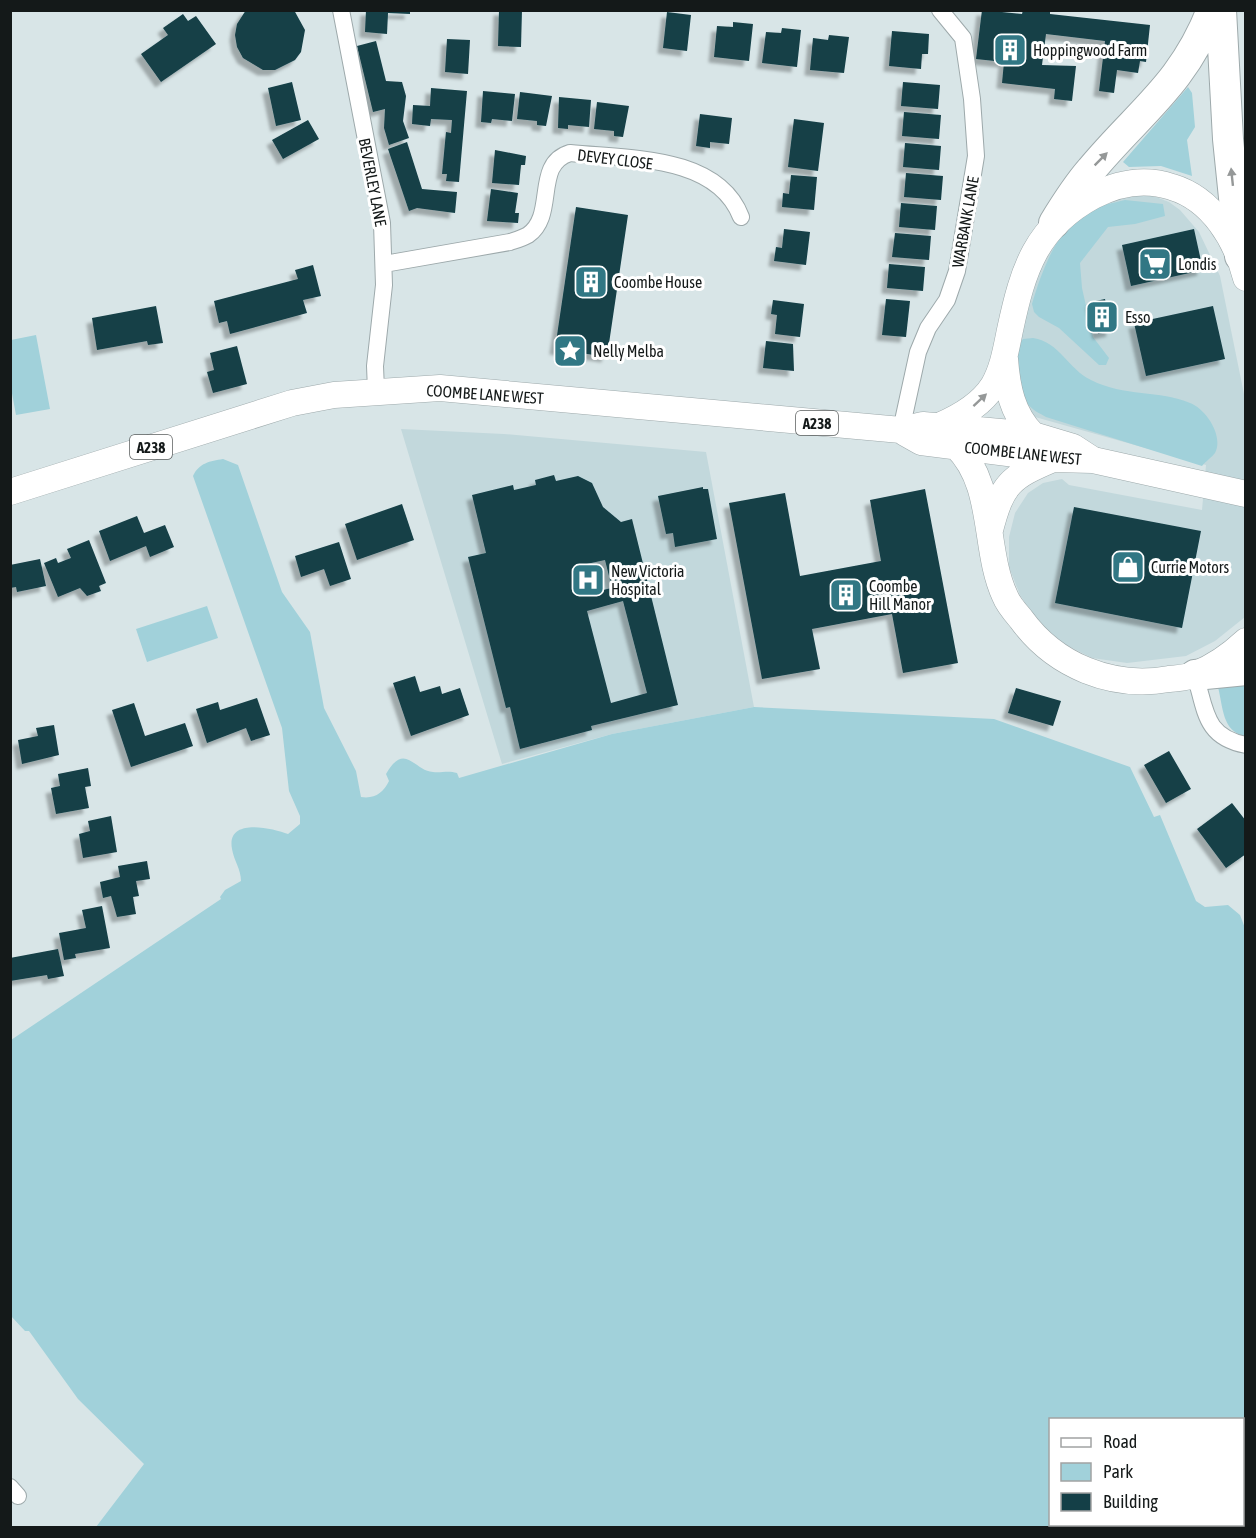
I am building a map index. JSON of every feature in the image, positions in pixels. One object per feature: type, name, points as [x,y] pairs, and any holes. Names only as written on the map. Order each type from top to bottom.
[{"type":"highway","points":[[1054,223],[1092,168],[1159,99],[1180,72],[1201,39],[1212,10]]},
{"type":"highway","points":[[1221,10],[1228,139],[1243,267]]},
{"type":"highway","points":[[1195,675],[1245,670]]},
{"type":"main road","points":[[939,426],[955,419],[982,400],[994,385],[1005,359],[1018,296],[1028,267],[1054,223],[1105,190],[1132,183],[1160,183],[1194,196],[1210,211],[1243,267]]},
{"type":"main road","points":[[1005,359],[1008,391],[1023,426],[1033,435]]},
{"type":"main road","name":"COOMBE LANE WEST","points":[[10,492],[292,403],[334,394],[440,388],[901,430],[923,425],[1033,435],[1073,447],[1095,460]]},
{"type":"main road","name":"COOMBE LANE WEST","points":[[901,430],[921,442],[1054,459],[1095,460]]},
{"type":"main road","points":[[956,446],[969,459],[977,476],[990,532],[994,562],[1005,597],[1031,633],[1053,654],[1105,678],[1128,682],[1158,681],[1195,675],[1234,652],[1245,641]]},
{"type":"main road","points":[[990,532],[999,498],[1012,481],[1029,470],[1054,459]]},
{"type":"main road","name":"A238","points":[[1095,460],[1245,494]]},
{"type":"street","name":"BEVERLEY LANE","points":[[341,10],[382,223],[384,285],[375,366],[376,390]]},
{"type":"street","name":"WARBANK LANE","points":[[901,430],[918,352],[928,328],[947,300],[957,271],[976,156],[972,99],[963,39],[940,10]]},
{"type":"street","name":"DEVEY CLOSE","points":[[384,264],[510,242],[528,235],[541,220],[551,166],[561,156],[570,153],[686,169],[710,179],[728,192],[741,217]]},
{"type":"street","points":[[1195,675],[1208,718],[1217,735],[1229,742],[1245,745]]},
{"type":"shaded area","points":[[1148,194],[1169,202],[1180,210],[1199,232],[1220,276],[1245,399],[1245,617],[1215,641],[1186,656],[1127,663],[1092,658],[1064,644],[1038,622],[1020,595],[1009,567],[1009,537],[1015,513],[1028,493],[1043,483],[1062,479],[1069,485],[1202,510],[1206,465],[1035,417],[1022,403],[1014,361],[1038,271],[1050,247],[1082,212],[1128,195]]},
{"type":"shaded area","name":"New Victoria Hospital","points":[[401,429],[504,434],[706,452],[754,707],[612,734],[502,764]]},
{"type":"green space","points":[[1188,87],[1192,93],[1195,127],[1187,140],[1192,176],[1161,166],[1129,167],[1123,162]]},
{"type":"green space","points":[[1125,200],[1163,204],[1165,216],[1135,224],[1108,227],[1080,263],[1082,288],[1093,337],[1109,358],[1106,365],[1099,365],[1059,328],[1039,317],[1034,312],[1032,304],[1052,251],[1068,227],[1089,210]]},
{"type":"green space","points":[[36,335],[50,409],[16,415],[11,388],[11,340]]},
{"type":"green space","points":[[1033,338],[1057,350],[1091,380],[1116,389],[1167,396],[1196,406],[1207,417],[1215,431],[1217,446],[1215,453],[1202,466],[1046,417],[1036,411],[1023,397],[1016,371],[1019,345],[1023,339]]},
{"type":"green space","points":[[223,459],[238,465],[282,592],[310,632],[324,708],[356,771],[361,797],[374,796],[381,792],[389,781],[386,774],[399,760],[410,760],[433,772],[457,773],[459,778],[612,734],[754,707],[994,719],[1130,767],[1154,817],[1160,815],[1196,901],[1205,907],[1228,905],[1240,915],[1245,928],[1245,1527],[96,1527],[144,1464],[78,1399],[29,1331],[25,1331],[11,1316],[11,1040],[221,899],[225,890],[241,881],[232,849],[232,839],[236,832],[252,827],[272,829],[288,834],[300,824],[300,816],[289,791],[282,728],[193,476],[202,465]]},
{"type":"green space","points":[[207,606],[218,638],[147,662],[136,629]]},
{"type":"green space","points":[[1245,682],[1245,736],[1237,734],[1228,724],[1218,687]]},
{"type":"building","points":[[246,10],[294,10],[305,30],[301,52],[295,60],[275,70],[263,70],[243,58],[237,47],[235,35],[237,24]]},
{"type":"building","points":[[366,10],[410,10],[410,14],[388,13],[387,34],[365,32]]},
{"type":"building","points":[[499,10],[522,10],[521,47],[498,46]]},
{"type":"building","name":"Hoppingwood Farm","points":[[982,10],[1022,14],[1023,10],[1050,10],[1050,14],[1150,25],[1146,62],[1140,61],[1138,73],[1117,70],[1114,93],[1099,91],[1105,41],[1046,34],[1042,65],[1076,66],[1072,101],[1054,99],[1055,89],[1002,83],[1004,62],[976,59]]},
{"type":"building","points":[[667,12],[691,15],[687,51],[663,48]]},
{"type":"building","points":[[183,14],[188,21],[196,16],[216,44],[161,82],[141,54],[168,35],[163,28]]},
{"type":"building","points":[[733,22],[753,24],[749,61],[714,57],[717,26],[733,27]]},
{"type":"building","points":[[782,28],[801,30],[797,67],[762,63],[766,32],[781,33]]},
{"type":"building","points":[[892,31],[929,34],[928,54],[922,54],[921,69],[889,66]]},
{"type":"building","points":[[829,35],[849,37],[844,73],[810,70],[813,38],[828,40]]},
{"type":"building","points":[[447,39],[470,40],[468,74],[445,72]]},
{"type":"building","points":[[376,41],[386,81],[402,82],[406,96],[403,121],[409,138],[389,145],[384,128],[385,109],[373,112],[357,46]]},
{"type":"building","points":[[292,82],[301,120],[276,126],[268,88]]},
{"type":"building","points":[[903,82],[940,85],[938,109],[901,106]]},
{"type":"building","points":[[431,88],[467,91],[459,182],[446,181],[447,174],[442,174],[446,132],[451,133],[452,120],[431,119],[430,126],[412,124],[413,105],[430,106]]},
{"type":"building","points":[[483,91],[515,94],[512,121],[492,119],[491,123],[481,122]]},
{"type":"building","points":[[520,92],[552,96],[546,126],[537,125],[537,121],[517,119]]},
{"type":"building","points":[[559,97],[591,100],[589,127],[568,125],[568,129],[558,128]]},
{"type":"building","points":[[597,102],[629,106],[623,137],[614,136],[614,131],[594,129]]},
{"type":"building","points":[[904,112],[941,115],[939,139],[902,136]]},
{"type":"building","points":[[700,114],[732,118],[729,144],[710,142],[710,148],[696,146]]},
{"type":"building","points":[[794,119],[824,123],[818,171],[788,167]]},
{"type":"building","points":[[308,120],[319,139],[283,159],[272,140]]},
{"type":"building","points":[[407,142],[422,189],[457,192],[455,213],[417,208],[409,211],[388,149]]},
{"type":"building","points":[[905,143],[941,146],[939,170],[903,167]]},
{"type":"building","points":[[495,150],[526,156],[525,165],[521,165],[519,185],[492,183]]},
{"type":"building","points":[[906,173],[943,176],[941,200],[904,197]]},
{"type":"building","points":[[791,175],[817,177],[814,210],[782,207],[783,193],[789,194]]},
{"type":"building","points":[[491,189],[518,193],[515,213],[519,213],[518,223],[487,221]]},
{"type":"building","points":[[901,203],[937,206],[935,230],[899,227]]},
{"type":"building","name":"Coombe House","points":[[576,207],[628,215],[607,357],[555,349]]},
{"type":"building","points":[[784,229],[810,232],[806,265],[774,261],[776,247],[782,248]]},
{"type":"building","points":[[1194,229],[1203,270],[1131,286],[1122,245]]},
{"type":"building","points":[[895,233],[931,236],[929,260],[892,257]]},
{"type":"building","points":[[889,264],[925,267],[923,291],[887,288]]},
{"type":"building","points":[[313,265],[321,296],[303,300],[307,313],[230,334],[227,321],[219,323],[214,301],[298,279],[295,270]]},
{"type":"building","points":[[886,299],[910,301],[906,337],[882,335]]},
{"type":"building","name":"Esso","points":[[1105,299],[1112,331],[1098,334],[1091,302]]},
{"type":"building","points":[[773,300],[804,304],[800,337],[775,334],[777,315],[771,314]]},
{"type":"building","points":[[156,306],[163,343],[148,345],[147,341],[97,350],[92,318]]},
{"type":"building","points":[[1213,306],[1225,359],[1146,376],[1134,323]]},
{"type":"building","points":[[766,341],[793,344],[794,371],[763,368]]},
{"type":"building","points":[[237,346],[247,384],[213,393],[207,372],[214,370],[210,353]]},
{"type":"building","points":[[554,475],[556,481],[578,476],[592,483],[603,507],[621,522],[632,519],[678,705],[591,726],[592,730],[520,749],[510,707],[506,708],[468,557],[486,553],[472,495],[513,485],[514,490],[536,485],[535,480]],"holes":[[[605,560],[612,588],[584,594],[577,566]],[[623,601],[647,693],[611,703],[587,611]]]},
{"type":"building","points":[[703,487],[703,489],[708,489],[717,539],[675,547],[673,533],[666,534],[658,496]]},
{"type":"building","name":"Coombe Hill Manor","points":[[925,489],[958,663],[903,673],[892,614],[812,629],[820,669],[762,679],[729,503],[785,493],[800,576],[881,561],[870,500]]},
{"type":"building","points":[[402,504],[414,540],[357,560],[345,524]]},
{"type":"building","name":"Currie Motors","points":[[1074,507],[1201,531],[1182,628],[1055,603]]},
{"type":"building","points":[[137,516],[144,533],[165,525],[174,547],[150,557],[146,546],[110,561],[99,531]]},
{"type":"building","points":[[89,540],[106,583],[99,586],[101,591],[87,596],[80,588],[58,597],[44,563],[56,558],[58,563],[71,558],[67,549]]},
{"type":"building","points":[[339,542],[351,579],[330,586],[324,569],[301,577],[295,556]]},
{"type":"building","points":[[40,559],[46,586],[17,592],[16,587],[10,588],[10,565]]},
{"type":"building","points":[[415,676],[420,692],[440,686],[442,694],[460,688],[469,715],[411,736],[393,683]]},
{"type":"building","points":[[1016,688],[1061,701],[1053,726],[1008,713]]},
{"type":"building","points":[[257,698],[270,735],[251,741],[246,728],[207,743],[196,709],[218,702],[220,710]]},
{"type":"building","points":[[134,703],[145,736],[185,723],[193,746],[131,767],[112,710]]},
{"type":"building","points":[[54,725],[59,755],[22,764],[18,740],[38,736],[36,728]]},
{"type":"building","points":[[1169,751],[1191,789],[1166,803],[1144,765]]},
{"type":"building","points":[[88,768],[91,786],[85,787],[89,808],[56,814],[51,788],[60,786],[58,774]]},
{"type":"building","points":[[1232,803],[1246,821],[1246,854],[1226,868],[1197,829]]},
{"type":"building","points":[[111,816],[117,852],[83,858],[79,834],[90,831],[88,821]]},
{"type":"building","points":[[147,861],[150,879],[136,881],[139,896],[133,897],[136,914],[117,917],[111,896],[103,898],[100,882],[120,877],[118,866]]},
{"type":"building","points":[[102,906],[110,948],[75,954],[76,958],[64,960],[59,933],[86,928],[82,910]]},
{"type":"building","points":[[58,949],[64,976],[48,979],[47,975],[10,981],[10,958]]},
{"type":"place","name":"Hoppingwood Farm","points":[[1010,50]]},
{"type":"place","name":"Londis","points":[[1155,264]]},
{"type":"place","name":"Coombe House","points":[[591,282]]},
{"type":"place","name":"Esso","points":[[1102,317]]},
{"type":"place","name":"Nelly Melba","points":[[570,351]]},
{"type":"place","name":"Currie Motors","points":[[1128,567]]},
{"type":"place","name":"New Victoria Hospital","points":[[588,580]]},
{"type":"place","name":"Coombe Hill Manor","points":[[846,595]]}]
